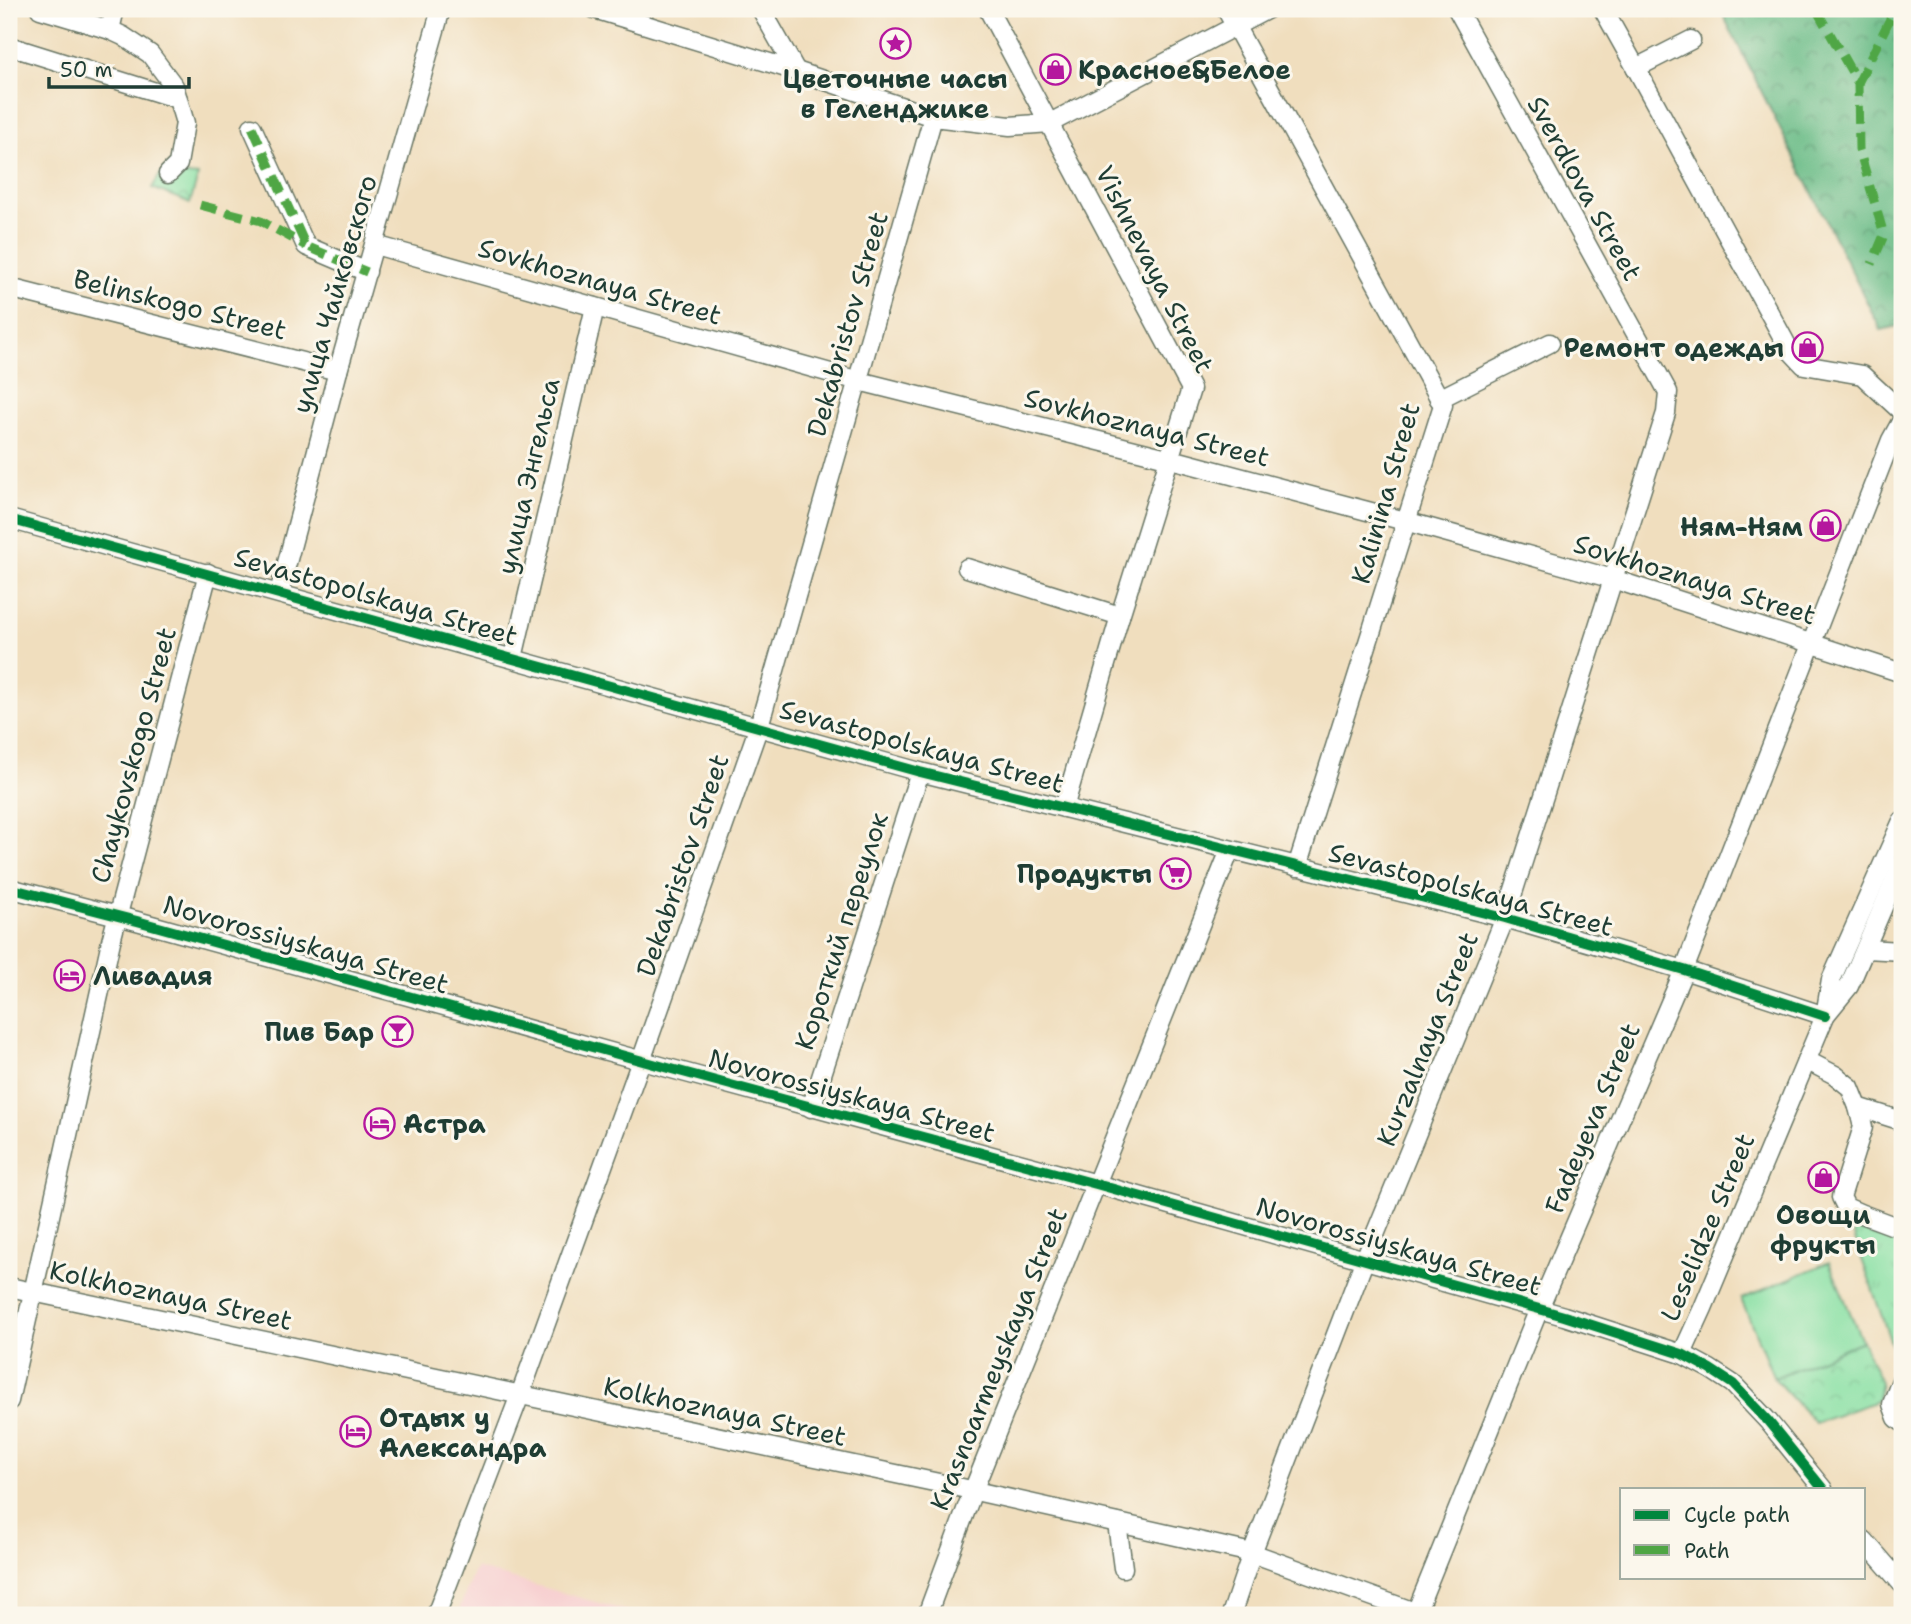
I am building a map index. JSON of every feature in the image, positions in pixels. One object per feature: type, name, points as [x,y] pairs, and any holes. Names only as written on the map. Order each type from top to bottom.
[{"type":"street","points":[[40,9],[110,30],[150,54],[174,86],[185,123],[178,164],[168,174]]},
{"type":"street","points":[[110,30],[115,9]]},
{"type":"street","name":"улица Чайковского","points":[[279,593],[338,371],[442,9]]},
{"type":"street","points":[[594,9],[796,71],[933,117],[1010,126],[1050,123],[1268,9]]},
{"type":"street","points":[[761,9],[796,71]]},
{"type":"street","name":"Vishnevaya Street","points":[[988,9],[1191,389],[1120,616],[1064,808]]},
{"type":"street","name":"Kalinina Street","points":[[1226,9],[1443,405],[1297,867]]},
{"type":"street","name":"Sverdlova Street","points":[[1457,9],[1668,392]]},
{"type":"street","points":[[1603,9],[1789,349],[1804,365],[1861,375],[1902,412]]},
{"type":"street","points":[[1636,68],[1691,40]]},
{"type":"street","points":[[9,46],[178,99]]},
{"type":"street","name":"Dekabristov Street","points":[[436,1615],[520,1395],[759,726],[933,117]]},
{"type":"street","points":[[252,127],[306,246],[367,272]]},
{"type":"street","name":"Sovkhoznaya Street","points":[[375,245],[859,381],[1170,459],[1613,579],[1902,673]]},
{"type":"street","name":"Belinskogo Street","points":[[9,288],[338,371]]},
{"type":"street","name":"улица Энгельса","points":[[513,658],[595,307]]},
{"type":"street","points":[[1439,399],[1550,344]]},
{"type":"street","name":"Kurzalnaya Street","points":[[1231,1615],[1252,1553],[1365,1259],[1504,918],[1666,413],[1668,392]]},
{"type":"street","name":"Fadeyeva Street","points":[[1418,1614],[1539,1310],[1684,970],[1891,440],[1902,420]]},
{"type":"street","name":"Sevastopolskaya Street","points":[[9,519],[920,772],[1504,918],[1684,970],[1825,1016]]},
{"type":"street","points":[[967,568],[1120,616]]},
{"type":"street","name":"Chaykovskogo Street","points":[[9,1401],[118,916],[208,573]]},
{"type":"street","name":"Короткий переулок","points":[[811,1108],[920,772]]},
{"type":"street","name":"Leselidze Street","points":[[1822,1488],[1741,1391],[1710,1368],[1682,1354],[1825,1016],[1831,980],[1902,821]]},
{"type":"street","name":"Krasnoarmeyskaya Street","points":[[927,1615],[1230,850]]},
{"type":"street","name":"Leselidze Street","points":[[1825,1016],[1849,986],[1902,863]]},
{"type":"street","name":"Novorossiyskaya Street","points":[[9,888],[1096,1184],[1365,1259],[1682,1354]]},
{"type":"street","points":[[1866,949],[1902,951]]},
{"type":"street","points":[[1806,1060],[1835,1075],[1850,1087],[1858,1107],[1863,1127],[1841,1197],[1846,1207],[1902,1228]]},
{"type":"street","points":[[1858,1107],[1902,1121]]},
{"type":"street","name":"Kolkhoznaya Street","points":[[9,1287],[974,1491],[1252,1553],[1418,1614]]},
{"type":"street","points":[[1902,1378],[1892,1404],[1897,1418],[1902,1422]]},
{"type":"street","points":[[1117,1522],[1124,1568]]},
{"type":"street","points":[[1866,1542],[1902,1584]]},
{"type":"street","points":[[1881,1561],[1902,1594]]},
{"type":"shaded area","points":[[475,1568],[641,1615],[457,1615]]},
{"type":"green space","points":[[1720,9],[1902,9],[1902,325],[1881,330]]},
{"type":"green space","points":[[161,173],[198,176],[190,203],[152,188]]},
{"type":"green space","points":[[1851,1227],[1902,1244],[1901,1372]]},
{"type":"green space","points":[[1829,1262],[1862,1341],[1774,1378],[1741,1299]]},
{"type":"green space","points":[[1862,1341],[1881,1382],[1877,1401],[1815,1423],[1774,1378]]},
{"type":"marked path","points":[[1816,9],[1858,83],[1859,149],[1884,235],[1872,264]]},
{"type":"marked path","points":[[1858,83],[1895,9]]},
{"type":"marked path","points":[[252,127],[306,246],[367,272]]},
{"type":"marked path","points":[[200,205],[261,221],[306,246]]},
{"type":"cycle path","points":[[9,519],[920,772],[1505,918],[1684,970],[1825,1016]]},
{"type":"cycle path","points":[[9,888],[1096,1184],[1564,1316],[1682,1354],[1733,1384],[1768,1421],[1822,1488]]},
{"type":"place","name":"Цветочные часы в Геленджике","points":[[895,43]]},
{"type":"place","name":"Красное&Белое","points":[[1055,69]]},
{"type":"place","name":"Ремонт одежды","points":[[1807,347]]},
{"type":"place","name":"Ням-Ням","points":[[1826,526]]},
{"type":"place","name":"Продукты","points":[[1175,873]]},
{"type":"place","name":"Ливадия","points":[[70,975]]},
{"type":"place","name":"Пив Бар","points":[[397,1031]]},
{"type":"place","name":"Астра","points":[[380,1123]]},
{"type":"place","name":"Овощи фрукты","points":[[1823,1178]]},
{"type":"place","name":"Отдых у Александра","points":[[356,1432]]}]
